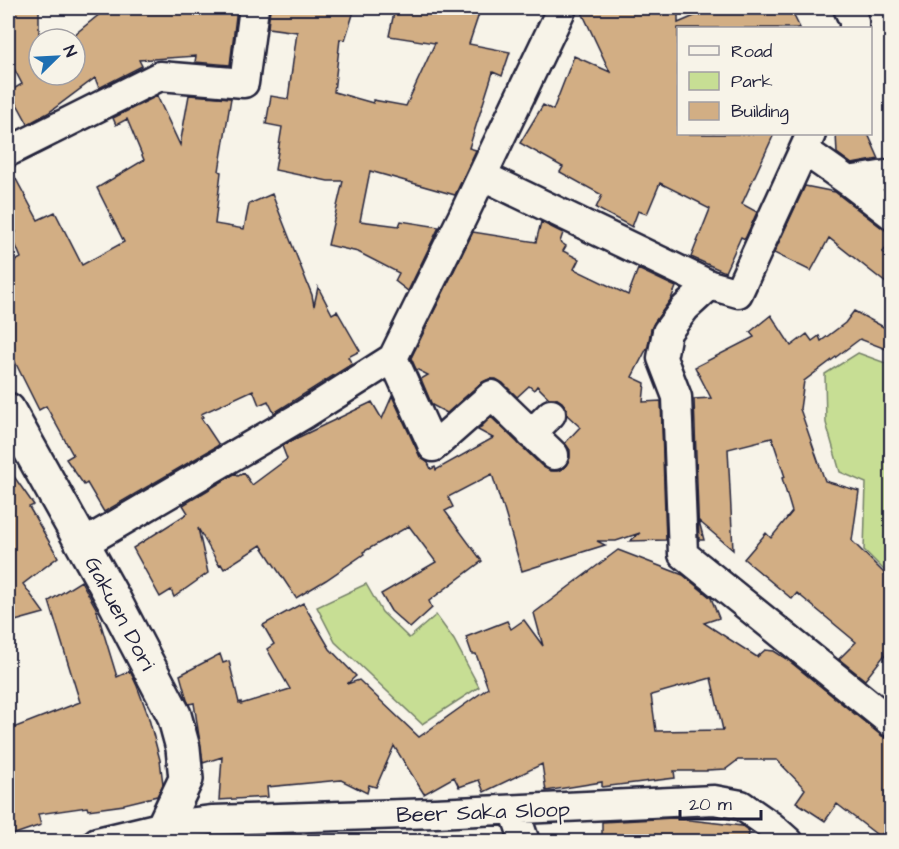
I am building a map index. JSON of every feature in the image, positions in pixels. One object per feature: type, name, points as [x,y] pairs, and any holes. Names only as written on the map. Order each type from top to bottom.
[{"type":"street","points":[[8,152],[160,76],[244,82],[254,8]]},
{"type":"street","points":[[83,544],[303,415],[393,358],[483,176],[562,8]]},
{"type":"street","points":[[848,8],[854,21],[854,27]]},
{"type":"street","points":[[483,176],[710,285],[738,293],[809,138],[848,180],[891,215]]},
{"type":"street","points":[[848,180],[891,174]]},
{"type":"street","points":[[710,285],[685,308],[667,332],[662,358],[678,397],[683,554],[891,723]]},
{"type":"street","points":[[393,358],[433,446],[492,395],[541,424],[554,455]]},
{"type":"street","name":"Gakuen Dori","points":[[8,410],[114,600],[174,715],[183,748],[186,779],[170,836]]},
{"type":"street","name":"Beer Saka Sloop","points":[[97,842],[170,836],[213,820],[514,810],[714,800],[741,805],[789,842]]},
{"type":"street","points":[[514,810],[525,842]]},
{"type":"green space","points":[[858,353],[891,365],[891,577],[864,550],[866,483],[840,472],[826,423],[825,374]]},
{"type":"green space","points":[[366,584],[382,612],[409,638],[436,615],[454,640],[479,687],[422,724],[335,642],[317,607]]},
{"type":"building","points":[[8,8],[39,8],[39,27],[27,27],[27,87],[83,87],[48,113],[28,124],[10,91],[22,84],[8,57]]},
{"type":"building","points":[[237,8],[230,65],[195,62],[196,56],[139,60],[142,66],[99,88],[95,78],[87,84],[87,27],[84,27],[106,9]]},
{"type":"building","points":[[270,8],[355,8],[345,40],[340,39],[334,92],[373,103],[373,100],[406,106],[435,43],[389,36],[395,8],[481,8],[469,44],[510,52],[502,76],[493,72],[469,148],[476,150],[455,195],[370,171],[360,221],[399,226],[401,221],[439,227],[408,291],[395,281],[399,273],[358,252],[328,245],[343,181],[328,181],[275,170],[282,127],[266,124],[271,96],[288,99],[297,32],[268,28]]},
{"type":"building","points":[[580,8],[678,8],[678,23],[713,8],[790,8],[800,27],[677,27],[677,135],[774,135],[742,204],[757,212],[745,239],[741,237],[725,272],[691,257],[710,209],[660,183],[647,214],[638,211],[632,227],[596,208],[602,195],[560,172],[563,167],[520,143],[543,105],[553,110],[574,56],[610,72]]},
{"type":"building","points":[[189,95],[231,98],[219,171],[221,172],[215,224],[244,229],[249,204],[272,194],[312,295],[314,306],[318,287],[332,314],[337,311],[360,351],[348,357],[352,364],[274,413],[268,401],[259,405],[253,390],[201,414],[203,417],[201,418],[219,445],[104,512],[87,483],[84,485],[66,459],[73,455],[46,406],[39,410],[15,362],[8,366],[8,265],[21,258],[11,234],[16,232],[8,217],[8,168],[38,220],[55,212],[82,265],[124,242],[97,188],[144,160],[127,119],[116,125],[113,118],[157,96],[180,145]]},
{"type":"building","points":[[836,135],[868,135],[879,159],[852,164],[837,153]]},
{"type":"building","points":[[805,186],[835,192],[891,234],[891,242],[883,252],[891,260],[891,287],[829,238],[811,271],[774,253]]},
{"type":"building","points":[[541,222],[563,233],[560,242],[566,246],[563,251],[579,259],[574,269],[628,295],[638,269],[676,287],[671,299],[651,329],[648,346],[632,377],[645,383],[643,402],[661,401],[666,540],[630,541],[640,533],[616,541],[597,541],[605,545],[522,571],[492,474],[448,497],[453,507],[445,511],[482,561],[429,601],[432,608],[410,628],[391,611],[381,594],[436,562],[409,526],[363,552],[364,554],[296,598],[261,545],[224,569],[221,564],[219,565],[198,528],[208,573],[174,597],[171,590],[160,597],[133,548],[188,513],[183,505],[236,473],[238,476],[244,473],[252,485],[287,459],[282,446],[372,402],[382,419],[392,396],[420,457],[428,463],[431,469],[435,467],[436,470],[493,438],[478,430],[491,417],[543,467],[551,471],[558,471],[565,467],[570,458],[570,450],[565,443],[580,427],[567,415],[567,409],[562,402],[556,398],[549,398],[537,386],[534,390],[529,386],[517,397],[503,383],[496,379],[489,379],[481,383],[447,413],[432,405],[421,379],[428,375],[416,369],[411,358],[473,232],[536,242]]},
{"type":"building","points":[[854,311],[891,331],[891,351],[860,339],[804,381],[800,409],[825,481],[859,491],[852,541],[891,580],[891,647],[865,680],[839,659],[856,642],[797,593],[792,599],[744,559],[766,533],[771,538],[792,512],[782,478],[785,477],[772,438],[728,449],[733,550],[699,521],[704,540],[699,540],[694,399],[711,398],[695,367],[754,337],[750,332],[771,315],[791,346],[807,334],[812,341],[819,336],[821,341],[845,323]]},
{"type":"building","points":[[8,468],[34,505],[29,507],[58,557],[23,584],[44,613],[8,623]]},
{"type":"building","points":[[618,550],[683,575],[711,598],[719,618],[704,623],[757,657],[765,650],[774,651],[882,736],[891,739],[891,823],[880,837],[837,804],[825,821],[796,802],[805,789],[777,760],[738,760],[726,769],[674,771],[675,778],[602,787],[602,782],[546,791],[542,764],[484,792],[479,780],[459,787],[454,777],[424,794],[394,746],[376,787],[369,785],[367,793],[341,780],[267,787],[268,797],[219,800],[222,757],[203,763],[194,703],[189,704],[187,700],[180,675],[220,654],[223,663],[229,661],[241,704],[290,689],[267,649],[274,644],[263,625],[303,603],[330,649],[356,676],[347,684],[359,680],[419,737],[488,688],[476,654],[472,654],[466,637],[507,621],[511,629],[524,620],[543,646],[534,613]],"holes":[[[711,678],[723,730],[656,731],[651,695]]]},
{"type":"building","points":[[81,581],[96,608],[117,677],[130,671],[137,686],[148,715],[160,760],[163,784],[157,796],[124,805],[88,810],[87,807],[38,814],[41,825],[12,835],[8,821],[8,730],[80,702],[49,601]]},
{"type":"building","points":[[673,818],[742,826],[749,831],[748,842],[602,842],[602,822]]}]
